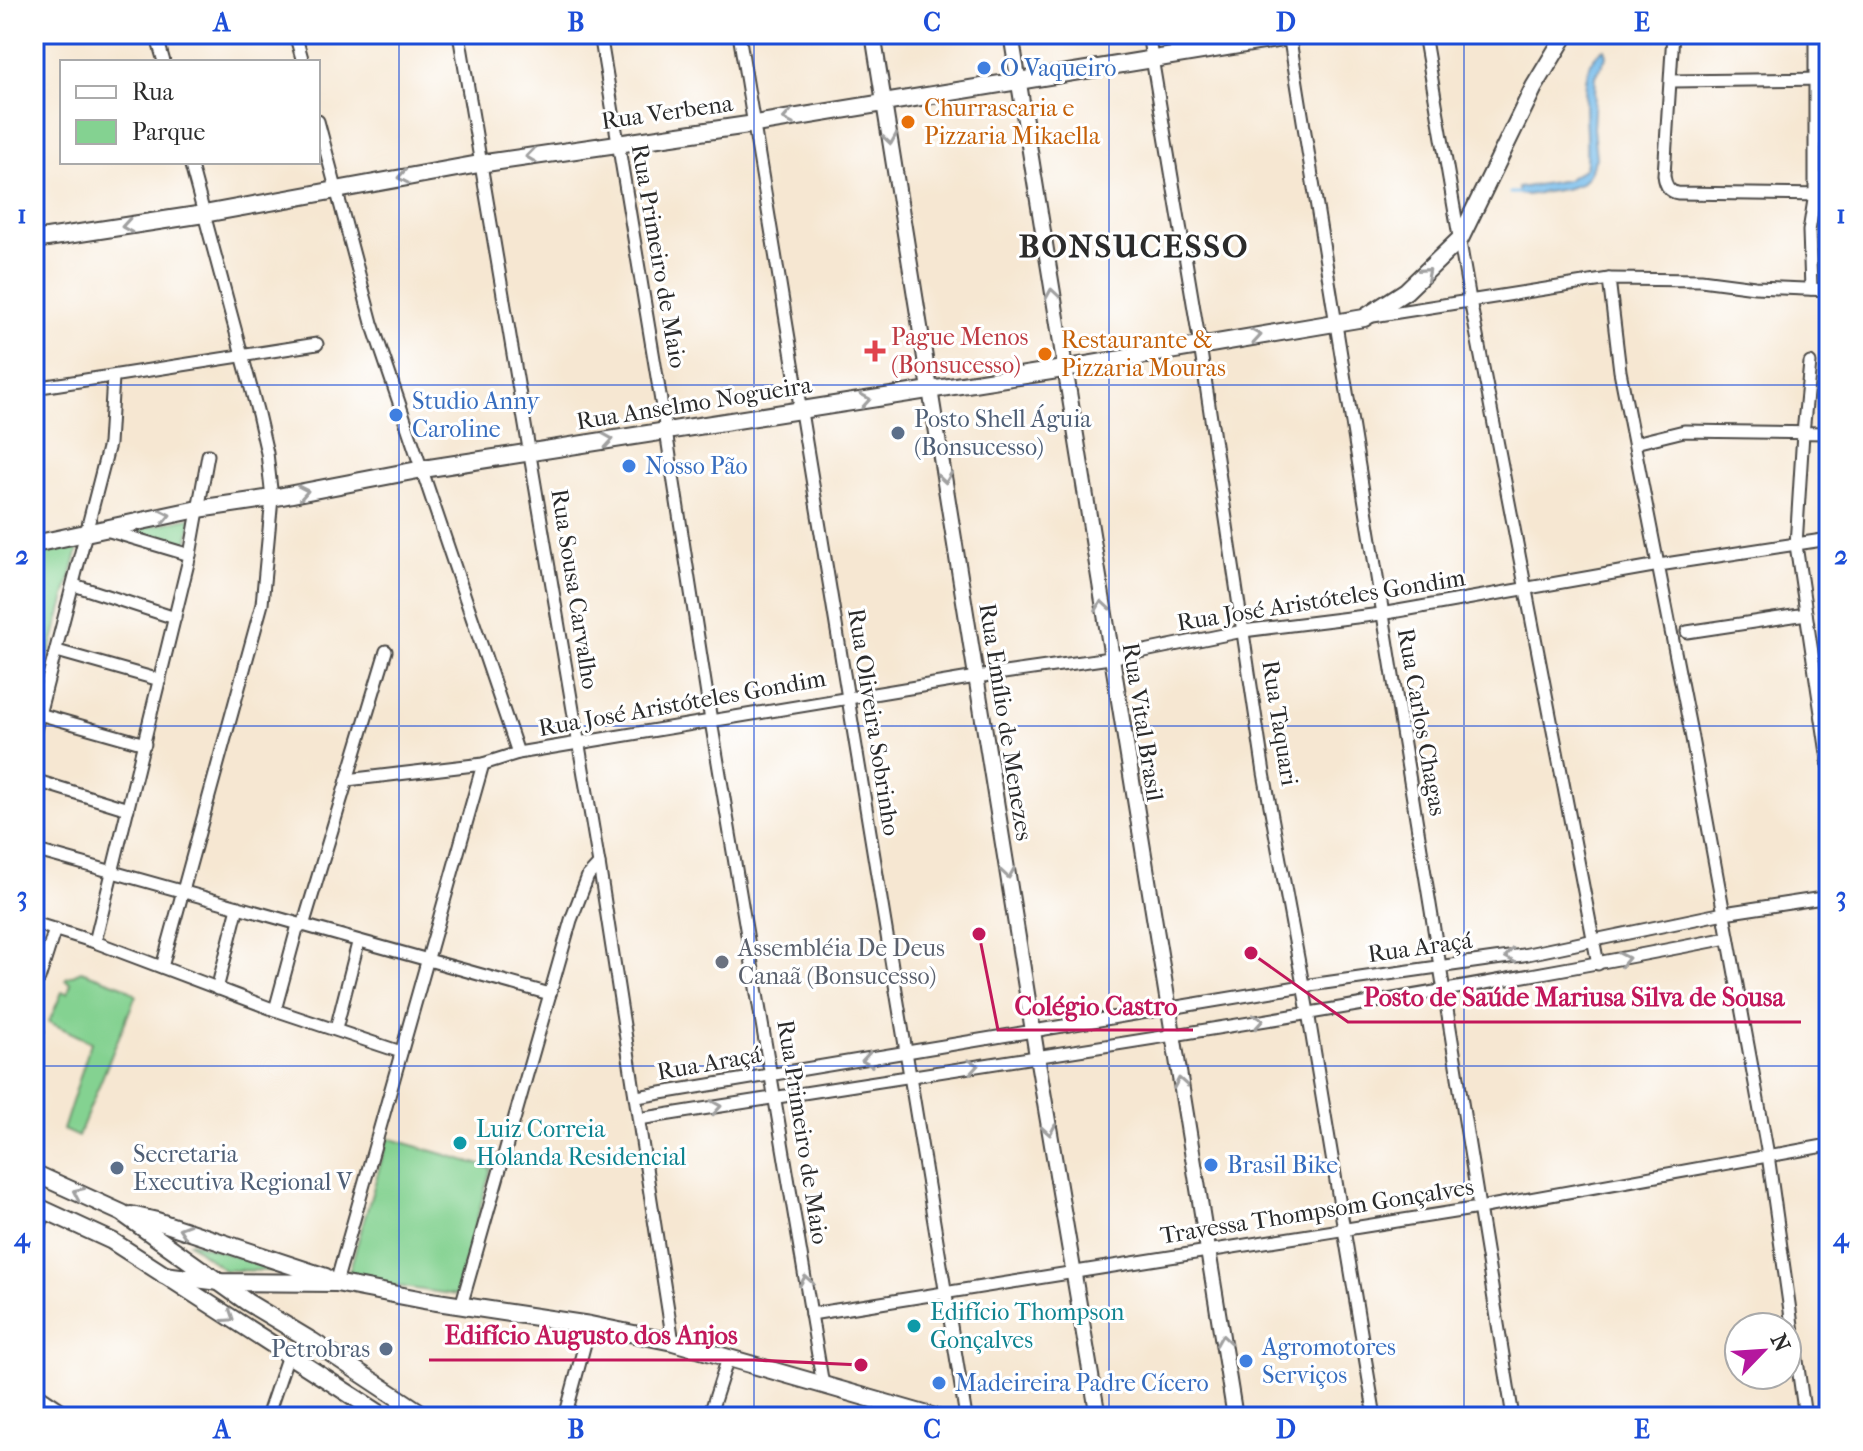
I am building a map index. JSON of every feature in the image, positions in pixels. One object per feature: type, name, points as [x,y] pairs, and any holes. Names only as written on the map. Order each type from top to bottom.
[{"type":"main road","name":"Rua Verbena","points":[[34,240],[204,214],[479,164],[755,124],[1307,34]]},
{"type":"main road","name":"Rua Anselmo Nogueira","points":[[34,544],[198,509],[423,469],[1065,369],[1364,318],[1406,291],[1460,239],[1534,87],[1562,40]]},
{"type":"main road","points":[[34,1173],[122,1213],[220,1282],[427,1417]]},
{"type":"main road","points":[[40,1208],[112,1241],[385,1417]]},
{"type":"main road","points":[[122,1213],[157,1221],[317,1272],[336,1283]]},
{"type":"main road","points":[[164,1275],[220,1282],[336,1283],[590,1325],[673,1342],[935,1417]]},
{"type":"street","points":[[156,34],[163,60]]},
{"type":"street","points":[[295,34],[302,60]]},
{"type":"street","name":"Rua Sousa Carvalho","points":[[459,34],[599,864],[673,1342]]},
{"type":"street","name":"Rua Primeiro de Maio","points":[[600,34],[823,1385]]},
{"type":"street","name":"Rua Oliveira Sobrinho","points":[[739,34],[966,1417]]},
{"type":"street","name":"Rua Emílio de Menezes","points":[[873,34],[1098,1417]]},
{"type":"street","name":"Rua Vital Brasil","points":[[1011,34],[1235,1417]]},
{"type":"street","name":"Rua Taquari","points":[[1148,34],[1200,345],[1264,773],[1308,1012],[1375,1417]]},
{"type":"street","points":[[1424,34],[1470,300],[1598,964]]},
{"type":"street","points":[[1673,34],[1664,175],[1665,184],[1673,193],[1829,195]]},
{"type":"street","points":[[1811,289],[1809,231],[1815,194],[1815,34]]},
{"type":"street","name":"Rua Carlos Chagas","points":[[1289,35],[1513,1417]]},
{"type":"street","points":[[1672,81],[1829,79]]},
{"type":"street","points":[[320,129],[372,323],[518,753]]},
{"type":"street","points":[[162,967],[262,604],[272,498],[267,453],[244,356],[191,164]]},
{"type":"street","points":[[1609,279],[1620,371],[1768,1155],[1805,1417]]},
{"type":"street","name":"Rua Anselmo Nogueira","points":[[1364,318],[1609,279],[1701,280],[1755,287],[1829,290]]},
{"type":"street","points":[[34,388],[317,344]]},
{"type":"street","points":[[1810,363],[1796,545],[1829,767]]},
{"type":"street","points":[[34,734],[74,585],[94,530],[109,444],[113,377]]},
{"type":"street","points":[[1635,443],[1684,431],[1829,433]]},
{"type":"street","points":[[95,942],[190,555],[208,455]]},
{"type":"street","points":[[94,530],[190,555]]},
{"type":"street","name":"Rua José Aristóteles Gondim","points":[[347,780],[483,764],[518,753],[976,677],[1110,658],[1243,631],[1381,614],[1659,565],[1829,539]]},
{"type":"street","points":[[74,585],[175,618]]},
{"type":"street","points":[[1687,632],[1806,614]]},
{"type":"street","points":[[57,651],[160,680]]},
{"type":"street","points":[[275,1010],[386,651]]},
{"type":"street","points":[[39,714],[145,744]]},
{"type":"street","points":[[336,1283],[483,764]]},
{"type":"street","points":[[34,780],[128,809]]},
{"type":"street","points":[[34,850],[358,943],[550,994]]},
{"type":"street","points":[[461,1306],[571,920],[588,876],[599,864]]},
{"type":"street","name":"Rua Araçá","points":[[637,1097],[1303,986],[1441,967],[1724,913],[1829,897]]},
{"type":"street","points":[[217,989],[238,907]]},
{"type":"street","points":[[34,923],[401,1052]]},
{"type":"street","points":[[39,979],[55,929]]},
{"type":"street","name":"Rua Araçá","points":[[639,1119],[1173,1037],[1598,964],[1728,938]]},
{"type":"street","points":[[336,1029],[358,943]]},
{"type":"street","name":"Travessa Thompsom Gonçalves","points":[[811,1314],[1479,1208],[1829,1145]]},
{"type":"street","points":[[34,1245],[40,1208]]},
{"type":"street","points":[[565,1417],[590,1325]]},
{"type":"street","points":[[267,1417],[288,1355]]},
{"type":"street","points":[[709,1417],[728,1358]]},
{"type":"street","points":[[34,1391],[73,1417]]},
{"type":"green space","points":[[192,517],[186,552],[124,532]]},
{"type":"green space","points":[[79,546],[34,710],[34,556]]},
{"type":"green space","points":[[81,971],[123,986],[136,995],[78,1137],[63,1130],[91,1042],[49,1022],[62,992],[68,993],[71,983],[66,978]]},
{"type":"green space","points":[[388,1138],[491,1168],[456,1295],[347,1279]]},
{"type":"green space","points":[[191,1242],[281,1271],[224,1270]]},
{"type":"water","points":[[1605,49],[1607,55],[1596,76],[1593,128],[1596,158],[1588,176],[1581,184],[1565,189],[1519,194],[1518,188],[1567,180],[1585,168],[1586,85],[1595,57]]},
{"type":"waterway","points":[[1510,193],[1522,193]]},
{"type":"place","name":"O Vaqueiro","points":[[984,68]]},
{"type":"place","name":"Churrascaria e Pizzaria Mikaella","points":[[908,122]]},
{"type":"place","name":"Pague Menos (Bonsucesso)","points":[[875,351]]},
{"type":"place","name":"Restaurante & Pizzaria Mouras","points":[[1045,354]]},
{"type":"place","name":"Studio Anny Caroline","points":[[396,415]]},
{"type":"place","name":"Posto Shell Águia (Bonsucesso)","points":[[898,433]]},
{"type":"place","name":"Nosso Pão","points":[[629,466]]},
{"type":"place","name":"Colégio Castro","points":[[979,934]]},
{"type":"place","name":"Posto de Saúde Mariusa Silva de Sousa","points":[[1251,953]]},
{"type":"place","name":"Assembléia De Deus Canaã (Bonsucesso)","points":[[722,962]]},
{"type":"place","name":"Luiz Correia Holanda Residencial","points":[[460,1143]]},
{"type":"place","name":"Brasil Bike","points":[[1211,1165]]},
{"type":"place","name":"Secretaria Executiva Regional V","points":[[117,1168]]},
{"type":"place","name":"Edifício Thompson Gonçalves","points":[[914,1326]]},
{"type":"place","name":"Petrobras","points":[[386,1349]]},
{"type":"place","name":"Agromotores Serviços","points":[[1246,1361]]},
{"type":"place","name":"Edifício Augusto dos Anjos","points":[[861,1365]]},
{"type":"place","name":"Madeireira Padre Cícero","points":[[939,1383]]},
{"type":"district","name":"BONSUCESSO","points":[[1134,246]]}]
